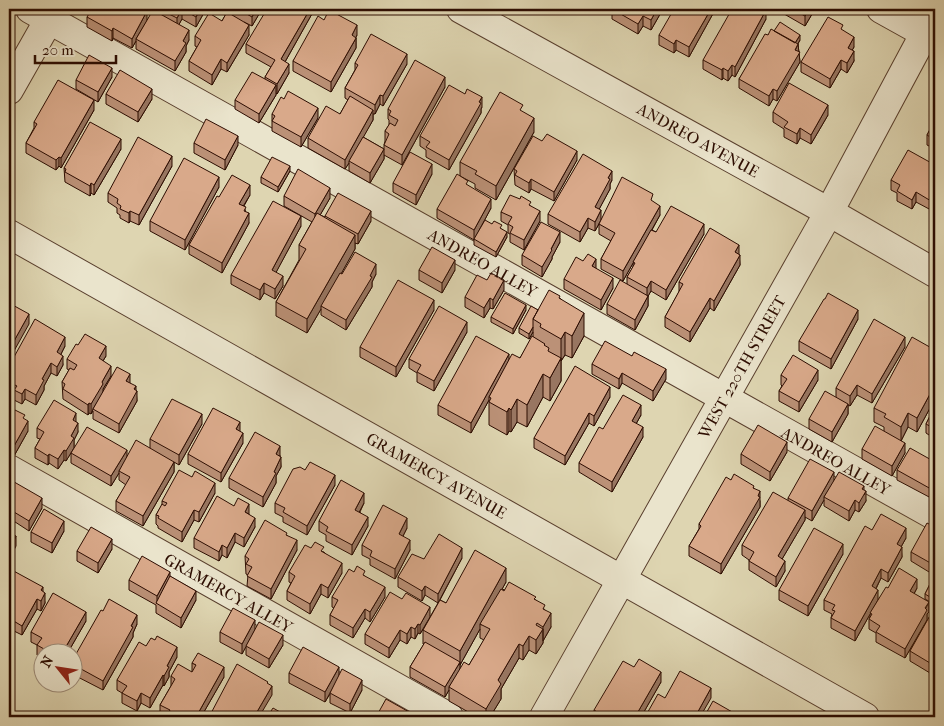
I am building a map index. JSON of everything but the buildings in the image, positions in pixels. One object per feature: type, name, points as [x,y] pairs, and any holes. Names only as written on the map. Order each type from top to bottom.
[{"type":"street","name":"ANDREO AVENUE","points":[[461,9],[829,212],[935,273]]},
{"type":"street","points":[[881,9],[932,29]]},
{"type":"street","points":[[9,90],[45,12]]},
{"type":"street","name":"ANDREO ALLEY","points":[[45,12],[935,516]]},
{"type":"street","name":"WEST 220TH STREET","points":[[544,717],[932,29]]},
{"type":"street","name":"GRAMERCY AVENUE","points":[[9,234],[865,717]]},
{"type":"street","name":"GRAMERCY ALLEY","points":[[9,469],[449,717]]}]
